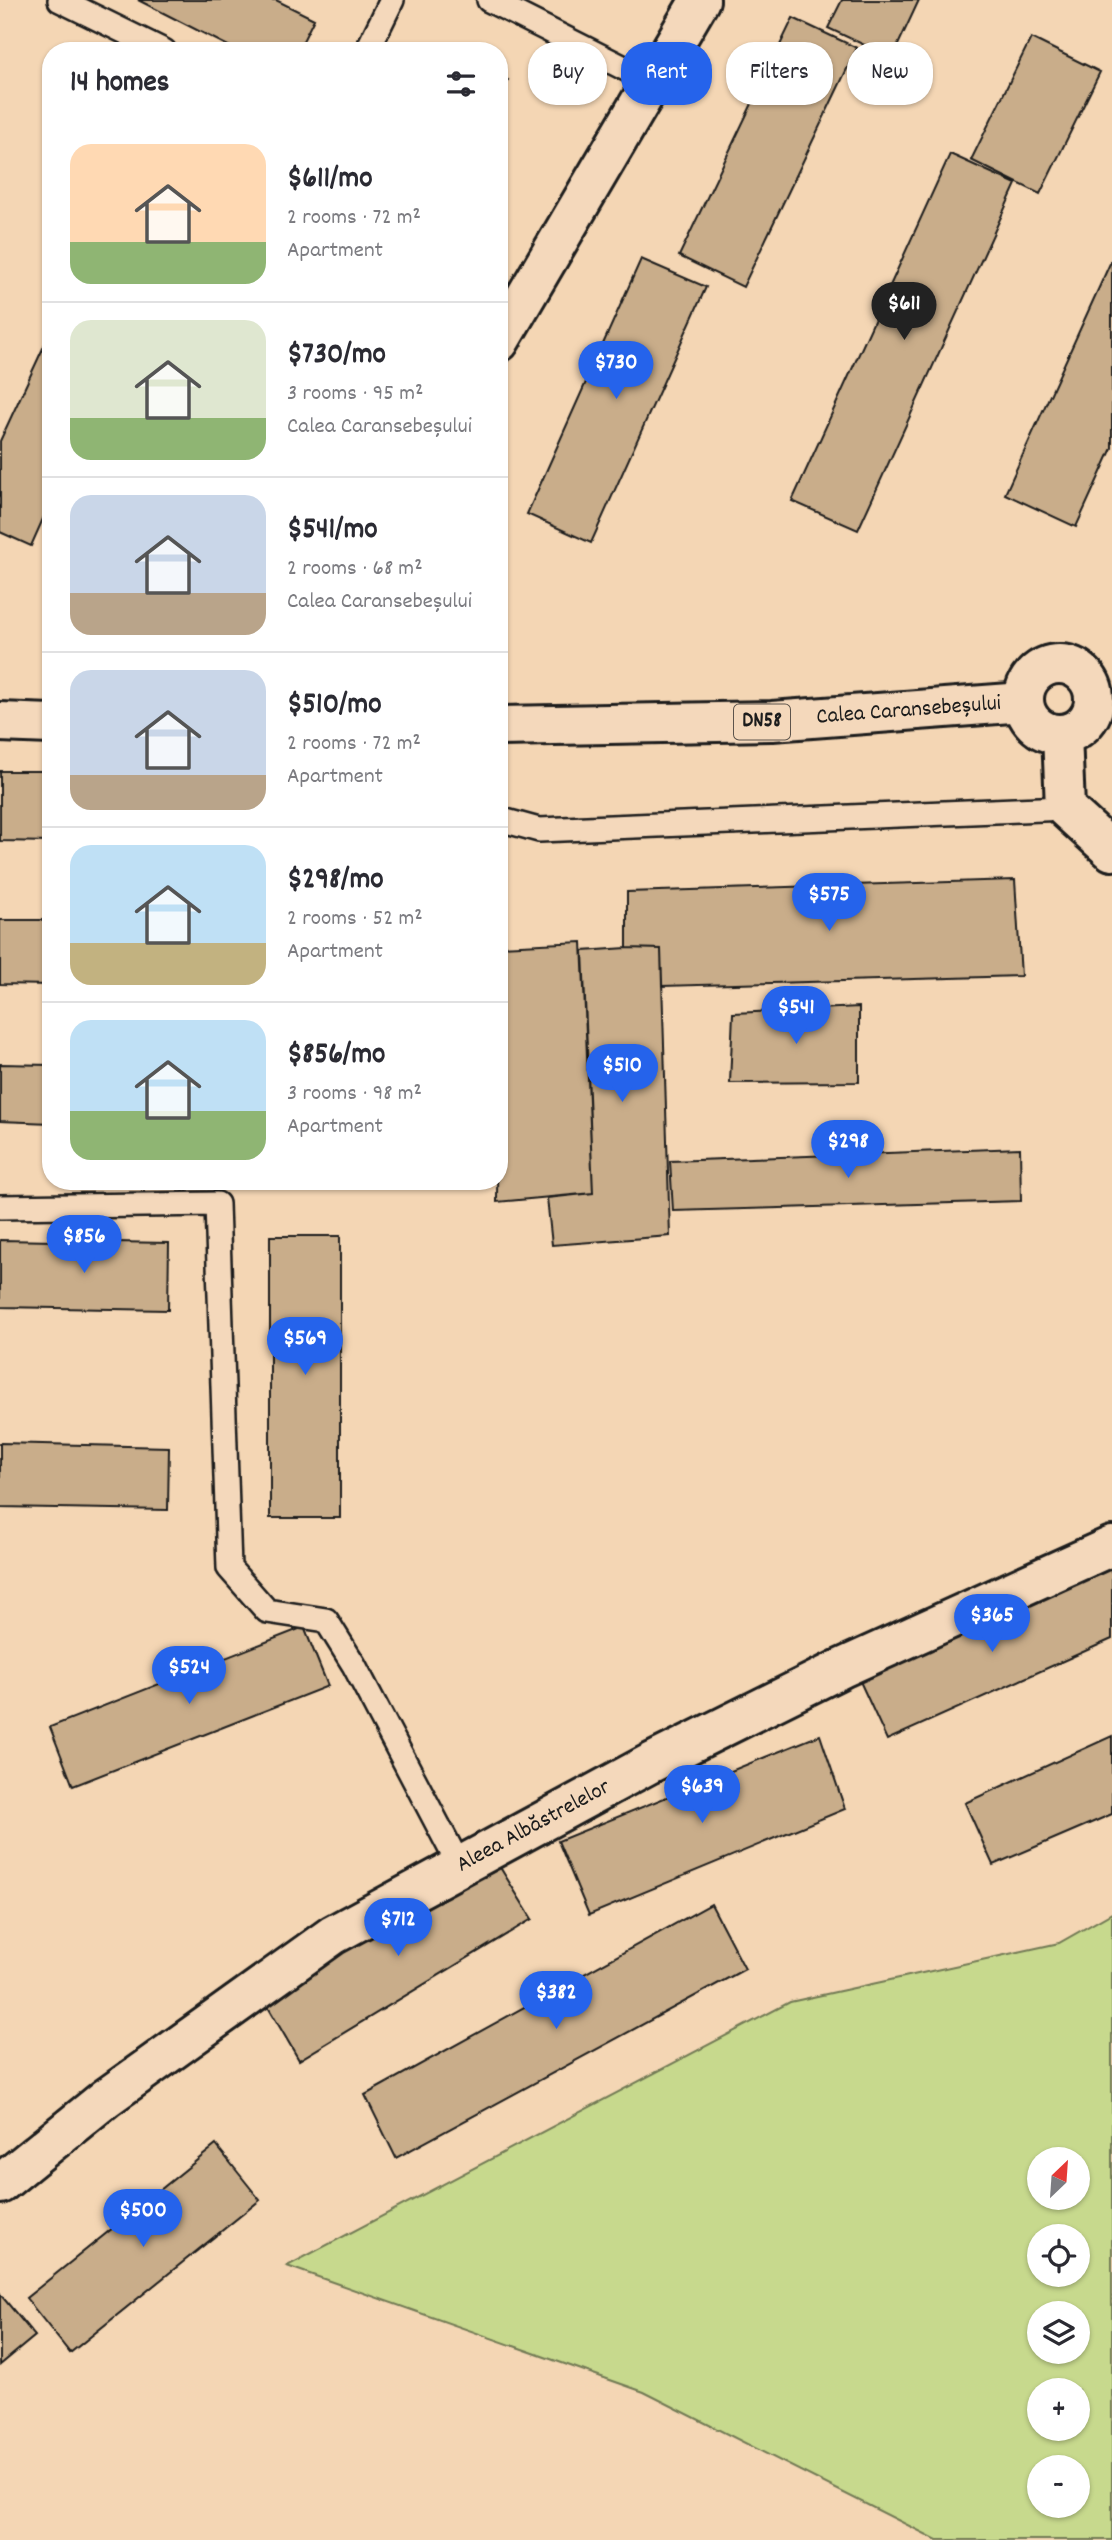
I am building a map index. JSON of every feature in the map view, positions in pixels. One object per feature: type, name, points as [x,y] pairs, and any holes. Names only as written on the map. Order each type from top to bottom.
[{"type":"street","points":[[674,42],[700,0]]},
{"type":"street","points":[[508,326],[636,105]]},
{"type":"street","points":[[1056,664],[1074,667],[1103,693],[1092,714],[1080,728],[1062,734],[1044,731],[1030,719],[1024,702],[1027,684],[1039,670],[1056,664]]},
{"type":"street","name":"Calea Caransebeșului","points":[[508,726],[772,721],[1024,702]]},
{"type":"street","points":[[0,722],[42,724]]},
{"type":"street","points":[[1062,734],[1065,808],[1112,851]]},
{"type":"street","name":"Aleea Albăstrelelor","points":[[0,2184],[106,2098],[333,1935],[649,1764],[842,1668],[1112,1546]]},
{"type":"lane","points":[[61,0],[146,42]]},
{"type":"lane","points":[[371,42],[392,0]]},
{"type":"lane","points":[[489,0],[621,66]]},
{"type":"lane","points":[[508,821],[539,830],[1065,808]]},
{"type":"lane","points":[[0,1207],[217,1204],[229,1569],[267,1611],[326,1620],[354,1665],[459,1865]]},
{"type":"green space","points":[[1112,1913],[1112,2540],[937,2540],[644,2392],[287,2266],[790,2002],[1059,1943]]},
{"type":"building","points":[[138,0],[276,0],[314,19],[302,42],[220,42]]},
{"type":"building","points":[[842,0],[919,0],[899,42],[858,42],[828,28]]},
{"type":"building","points":[[793,18],[847,43],[847,69],[833,98],[833,42],[782,42]]},
{"type":"building","points":[[1031,38],[1100,72],[1040,194],[971,160]]},
{"type":"building","points":[[751,105],[830,105],[743,287],[679,256]]},
{"type":"building","points":[[950,154],[1016,184],[858,530],[792,501]]},
{"type":"building","points":[[641,259],[706,287],[591,543],[527,514]]},
{"type":"building","points":[[1112,259],[1112,448],[1076,527],[1005,494]]},
{"type":"building","points":[[42,350],[42,521],[31,546],[0,532],[0,441]]},
{"type":"building","points":[[0,771],[42,771],[42,842],[0,841]]},
{"type":"building","points":[[1015,880],[1021,976],[662,986],[661,949],[627,948],[627,892]]},
{"type":"building","points":[[0,920],[42,920],[42,985],[0,984]]},
{"type":"building","points":[[582,942],[593,1193],[497,1202],[497,1190],[508,1190],[508,946]]},
{"type":"building","points":[[661,949],[670,1236],[552,1245],[547,1198],[593,1193],[583,951]]},
{"type":"building","points":[[859,1007],[859,1082],[730,1083],[733,1013]]},
{"type":"building","points":[[0,1064],[42,1065],[42,1123],[0,1121]]},
{"type":"building","points":[[1020,1148],[1021,1201],[673,1211],[670,1161]]},
{"type":"building","points":[[270,1236],[340,1236],[340,1518],[270,1518]]},
{"type":"building","points":[[0,1240],[169,1243],[168,1310],[0,1307]]},
{"type":"building","points":[[0,1443],[169,1447],[168,1510],[0,1507]]},
{"type":"building","points":[[1108,1564],[1112,1573],[1112,1639],[887,1740],[858,1677]]},
{"type":"building","points":[[304,1627],[328,1686],[73,1786],[50,1727]]},
{"type":"building","points":[[820,1735],[845,1809],[589,1915],[558,1841]]},
{"type":"building","points":[[1112,1736],[1112,1814],[993,1865],[965,1803]]},
{"type":"building","points":[[493,1856],[532,1919],[299,2060],[264,2000]]},
{"type":"building","points":[[711,1904],[745,1969],[396,2158],[365,2095]]},
{"type":"building","points":[[216,2145],[260,2200],[70,2353],[26,2298]]},
{"type":"building","points":[[0,2294],[35,2336],[0,2365]]}]
